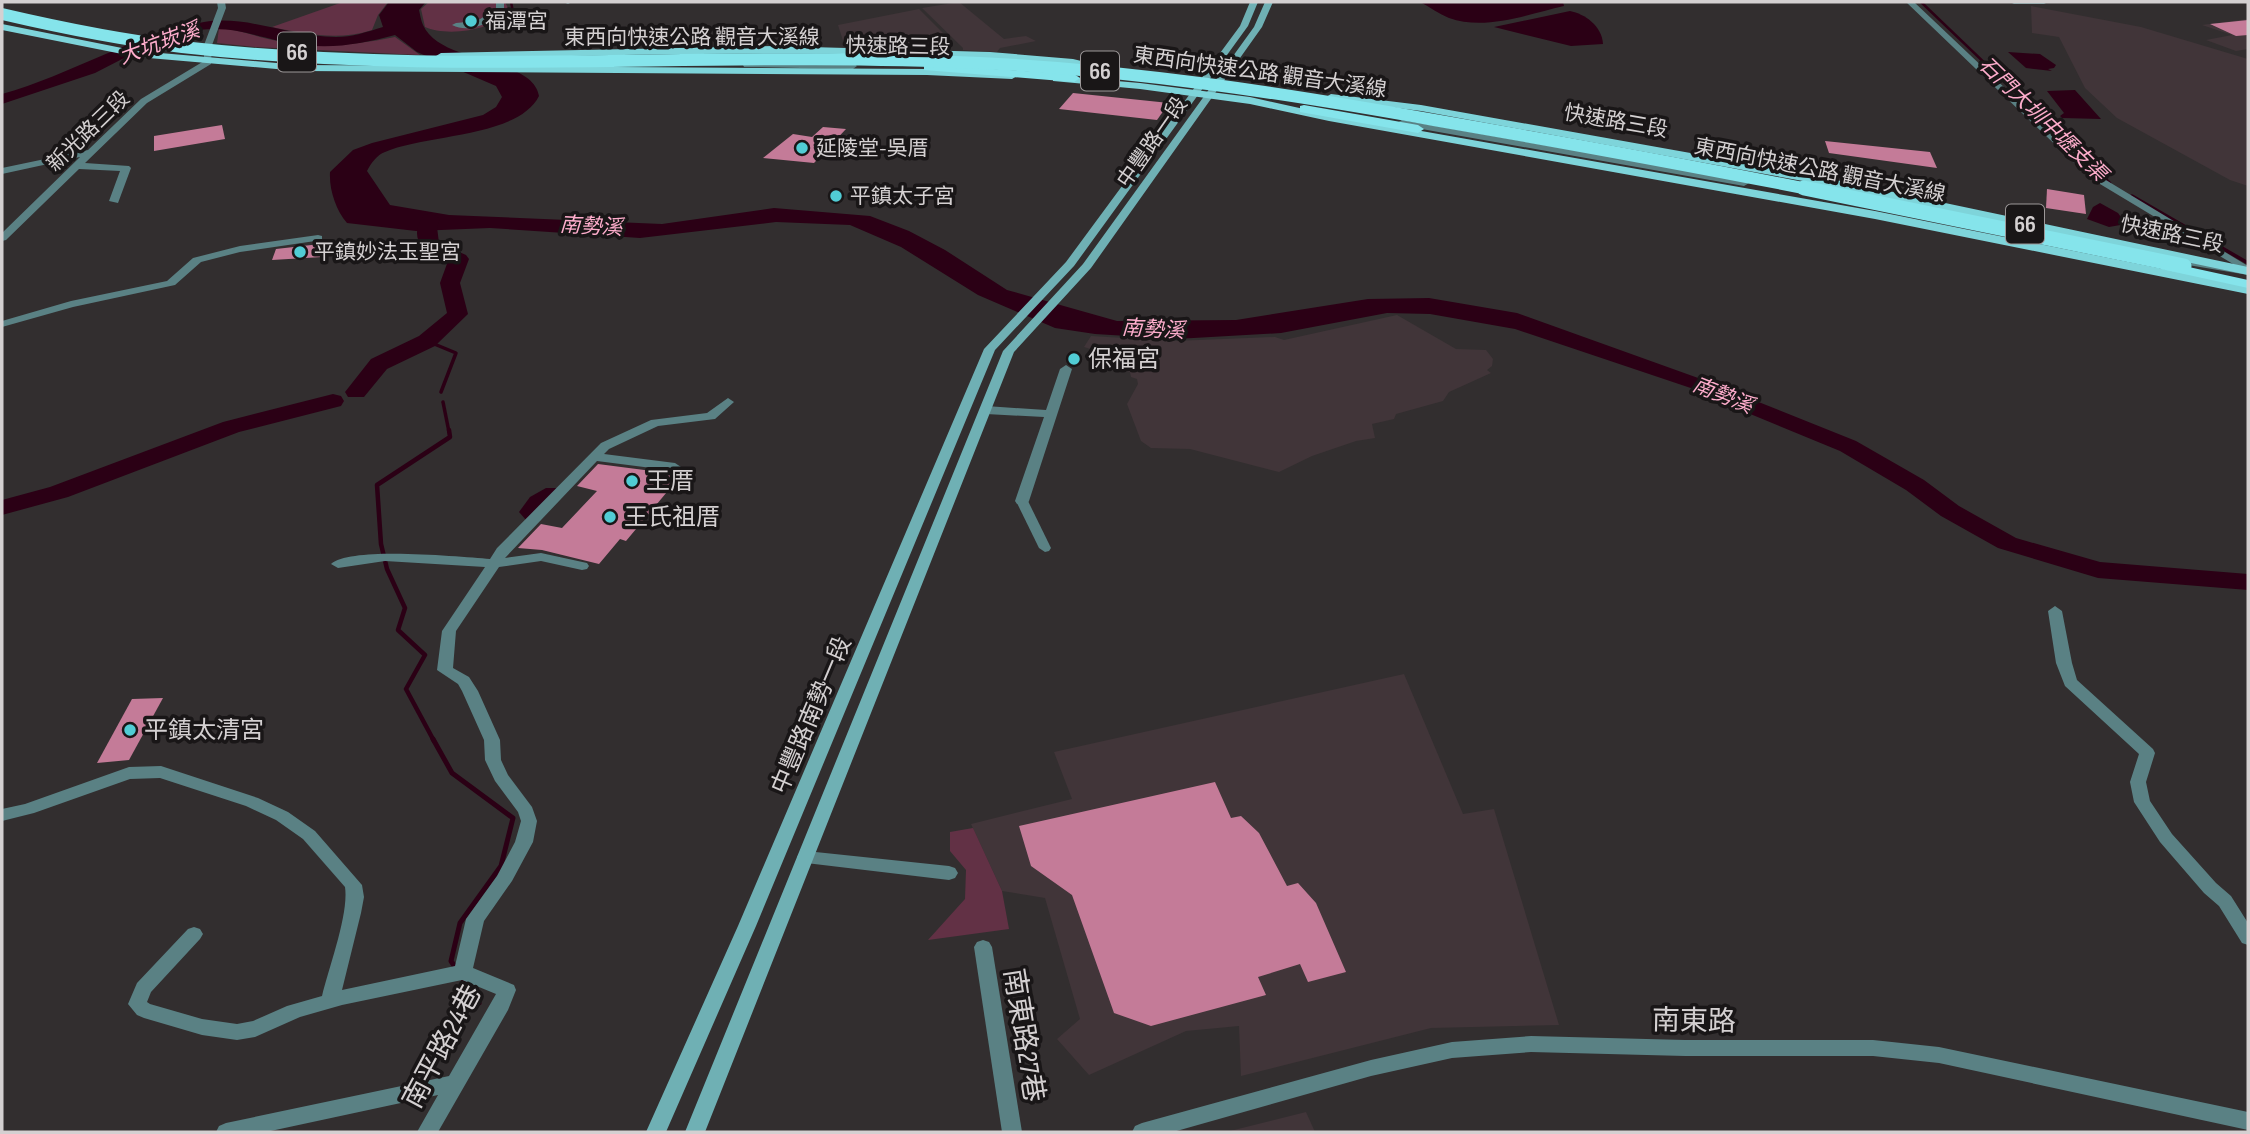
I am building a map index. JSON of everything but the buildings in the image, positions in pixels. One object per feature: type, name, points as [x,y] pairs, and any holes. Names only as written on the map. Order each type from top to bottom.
[{"type":"highway","name":"東西向快速公路 觀音大溪線","points":[[2,12],[99,35],[209,50],[322,58],[557,64],[885,58],[1171,78],[1422,117],[1716,170],[2184,266],[2248,282]]},
{"type":"highway","name":"東西向快速公路 觀音大溪線","points":[[2,20],[130,46],[251,59],[369,64],[915,63],[1110,76],[1273,97],[1609,154],[1773,184],[2248,282]]},
{"type":"highway","points":[[557,64],[698,52],[889,53],[1087,65]]},
{"type":"highway","points":[[557,64],[640,69],[928,68],[1074,78]]},
{"type":"highway","points":[[1344,99],[1663,154],[1885,198],[2145,252],[2184,266]]},
{"type":"highway","points":[[1304,109],[1608,161],[2003,237],[2114,255]]},
{"type":"main road","name":"中豐路一段","points":[[1015,322],[1070,264],[1244,26],[1254,2]]},
{"type":"main road","name":"中豐路一段","points":[[1032,326],[1087,267],[1258,27],[1269,2]]},
{"type":"main road","name":"66","points":[[2,12],[140,37],[208,45]]},
{"type":"main road","name":"66","points":[[2,27],[107,50],[208,62],[299,68],[448,70],[557,64]]},
{"type":"main road","name":"快速路三段","points":[[208,45],[345,55],[752,52],[990,55],[1073,62],[1421,108],[1567,136],[2248,290]]},
{"type":"main road","name":"快速路三段","points":[[557,64],[1074,78],[1304,109],[1329,118],[1797,188],[2248,271]]},
{"type":"main road","points":[[1041,295],[1057,299]]},
{"type":"main road","points":[[1015,322],[1032,326]]},
{"type":"main road","name":"中豐路南勢一段","points":[[656,1132],[753,913],[990,349],[1015,322]]},
{"type":"main road","name":"中豐路南勢一段","points":[[695,1132],[1009,351],[1032,326]]},
{"type":"main road","points":[[964,409],[986,410]]},
{"type":"street","points":[[208,62],[208,45],[221,2]]},
{"type":"street","points":[[456,24],[473,26],[485,22],[500,10],[500,2]]},
{"type":"street","points":[[1910,2],[2093,176],[2248,271]]},
{"type":"street","points":[[2014,2],[2045,2]]},
{"type":"street","points":[[746,69],[752,52]]},
{"type":"street","name":"新光路三段","points":[[2,238],[144,101],[208,62]]},
{"type":"street","points":[[1554,152],[1567,136]]},
{"type":"street","points":[[2,171],[90,152]]},
{"type":"street","points":[[78,166],[126,168],[114,201]]},
{"type":"street","points":[[2,324],[71,303],[171,284],[197,260],[240,248],[318,238]]},
{"type":"street","points":[[1045,548],[1022,501],[1066,369]]},
{"type":"street","points":[[194,934],[144,988],[137,1004],[144,1010],[221,1031],[240,1032],[261,1028],[293,1012],[330,1001],[462,972],[475,919],[503,881],[524,842],[529,821],[526,811],[501,777],[494,760],[492,740],[470,691],[464,681],[445,670],[449,631],[502,551],[605,446],[655,423],[711,416],[728,402]]},
{"type":"street","points":[[986,410],[1051,414]]},
{"type":"street","points":[[594,457],[676,467]]},
{"type":"street","points":[[338,565],[385,557],[495,563],[541,557],[582,566]]},
{"type":"street","points":[[2055,611],[2070,682],[2147,753],[2138,782],[2141,802],[2166,838],[2225,901],[2248,938]]},
{"type":"street","points":[[2,815],[28,809],[129,773],[160,772],[252,802],[291,823],[309,835],[353,885],[355,897],[352,913],[330,1001]]},
{"type":"street","points":[[806,857],[948,873]]},
{"type":"street","name":"南東路27巷","points":[[983,947],[1012,1132]]},
{"type":"street","name":"南平路24巷","points":[[427,1132],[501,1005],[506,990],[462,972]]},
{"type":"street","name":"南東路","points":[[1142,1132],[1371,1068],[1451,1050],[1531,1044],[1685,1048],[1873,1048],[1939,1055],[2248,1121]]},
{"type":"street","points":[[226,1132],[454,1083]]},
{"type":"shaded area","points":[[343,2],[388,2],[378,15],[372,30],[359,33],[334,36],[272,27]]},
{"type":"shaded area","points":[[429,2],[505,2],[508,8],[502,16],[483,27],[445,31],[425,27],[421,9]]},
{"type":"shaded area","points":[[959,2],[1004,39],[1026,36],[1036,41],[1000,48],[997,52],[963,50],[922,8]]},
{"type":"shaded area","points":[[2031,6],[2141,27],[2248,59],[2248,186],[2230,180],[2117,118],[2085,88],[2059,37],[2032,33]]},
{"type":"shaded area","points":[[919,9],[951,41],[915,49],[845,47],[838,25]]},
{"type":"shaded area","points":[[2248,19],[2248,49],[2236,51],[2206,40],[2232,35],[2202,25]]},
{"type":"shaded area","points":[[219,28],[284,42],[316,45],[363,43],[395,37],[420,55],[217,43]]},
{"type":"shaded area","points":[[1397,315],[1456,349],[1486,350],[1493,359],[1492,366],[1487,370],[1491,373],[1449,392],[1443,401],[1396,414],[1394,419],[1372,424],[1375,438],[1356,441],[1312,456],[1279,472],[1190,449],[1151,448],[1141,441],[1127,404],[1138,384],[1137,379],[1131,377],[1130,372],[1099,359],[1097,351],[1084,347],[1091,336],[1174,341],[1275,337],[1284,340]]},
{"type":"shaded area","points":[[1404,674],[1463,814],[1494,809],[1559,1025],[1431,1028],[1241,1076],[1239,1026],[1186,1031],[1089,1075],[1057,1039],[1080,1019],[1045,898],[1002,891],[971,824],[1072,799],[1054,752]]},
{"type":"shaded area","points":[[973,828],[1002,891],[1009,929],[928,940],[965,899],[966,870],[950,851],[950,832]]},
{"type":"shaded area","points":[[1306,1112],[1315,1132],[1226,1132]]},
{"type":"water","name":"大坑崁溪","points":[[389,2],[426,2],[419,10],[423,25],[433,38],[448,47],[520,74],[533,83],[539,96],[528,110],[512,120],[469,133],[402,146],[379,155],[367,171],[390,205],[449,215],[662,224],[774,208],[870,216],[909,231],[945,250],[1007,290],[1117,321],[1236,320],[1368,299],[1429,298],[1517,313],[1726,388],[1783,419],[1515,329],[1430,314],[1387,313],[1281,333],[1176,339],[1095,334],[1055,328],[978,295],[901,247],[850,225],[776,222],[640,238],[490,228],[416,231],[347,223],[334,199],[330,172],[353,150],[483,115],[496,107],[502,97],[496,86],[417,52],[395,35],[361,43],[327,46],[287,43],[233,30],[203,29],[186,32],[95,73],[2,104],[2,94],[178,28],[204,22],[237,21],[302,34],[348,36],[383,27],[379,15]]},
{"type":"water","points":[[1420,2],[1563,2],[1564,6],[1507,20],[1478,23],[1449,18]]},
{"type":"water","points":[[1570,11],[1596,26],[1603,44],[1571,46],[1494,27]]},
{"type":"water","points":[[2008,52],[2040,54],[2056,65],[2048,69],[2052,71],[2026,68]]},
{"type":"water","points":[[2075,90],[2101,119],[2060,116],[2064,113],[2047,91]]},
{"type":"water","points":[[2100,203],[2118,213],[2126,224],[2109,227],[2087,219],[2093,207]]},
{"type":"water","points":[[546,488],[558,488],[526,520],[519,512],[530,497]]},
{"type":"waterway","points":[[496,24],[513,12],[511,2]]},
{"type":"waterway","name":"石門大圳中壢支渠","points":[[1921,2],[2110,183]]},
{"type":"waterway","name":"石門大圳中壢支渠","points":[[2132,196],[2248,263]]},
{"type":"waterway","points":[[356,392],[379,364],[427,341],[458,314],[450,283],[459,259],[430,246],[427,227],[431,219]]},
{"type":"waterway","points":[[427,341],[456,353],[441,392]]},
{"type":"waterway","points":[[2,508],[59,492],[231,427],[333,401]]},
{"type":"waterway","points":[[443,402],[449,432]]},
{"type":"waterway","name":"南勢溪","points":[[1751,406],[1848,446],[1915,485],[1950,511],[2007,543],[2098,570],[2248,582]]},
{"type":"waterway","points":[[434,741],[406,689],[425,655],[398,630],[405,608],[387,569],[381,544],[377,485],[450,437],[449,430]]},
{"type":"waterway","points":[[433,739],[452,773],[513,818],[501,866],[460,923],[451,961],[457,970]]},
{"type":"waterway","points":[[462,977],[479,1003]]},
{"type":"place","name":"福潭宮","points":[[471,21]]},
{"type":"place","name":"延陵堂-吳厝","points":[[802,148]]},
{"type":"place","name":"平鎮太子宮","points":[[836,196]]},
{"type":"place","name":"平鎮妙法玉聖宮","points":[[300,252]]},
{"type":"place","name":"保福宮","points":[[1074,359]]},
{"type":"place","name":"王厝","points":[[632,481]]},
{"type":"place","name":"王氏祖厝","points":[[610,517]]},
{"type":"place","name":"平鎮太清宮","points":[[130,730]]}]
